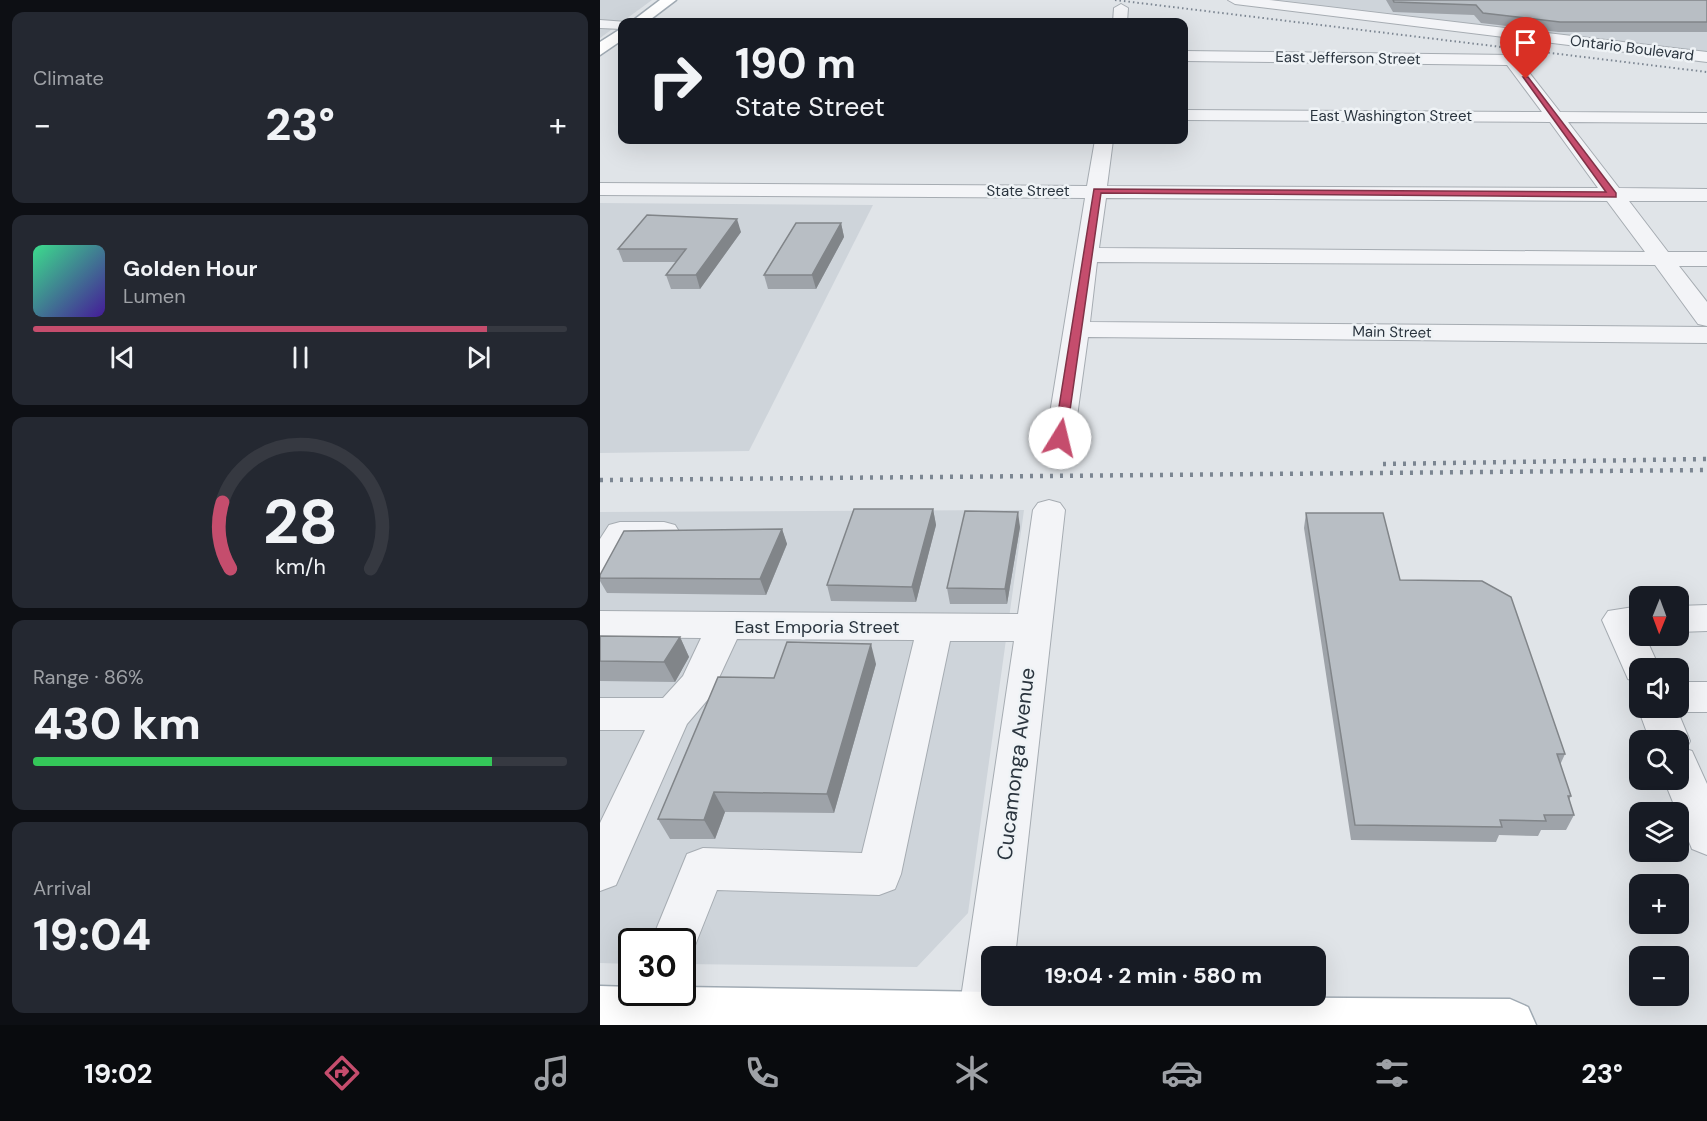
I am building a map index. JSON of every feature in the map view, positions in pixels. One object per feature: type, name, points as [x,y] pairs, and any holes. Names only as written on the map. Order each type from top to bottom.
[{"type":"main road","points":[[650,18],[671,11]]},
{"type":"main road","points":[[604,58],[618,39]]},
{"type":"main road","points":[[633,1006],[1121,1022],[1510,1025]]},
{"type":"street","name":"Ontario Boulevard","points":[[1236,0],[1707,57]]},
{"type":"street","points":[[1367,2],[1373,17]]},
{"type":"street","points":[[1120,18],[1121,8]]},
{"type":"street","points":[[600,24],[618,25]]},
{"type":"street","name":"East Jefferson Street","points":[[1188,56],[1512,60],[1554,117]]},
{"type":"street","name":"East Washington Street","points":[[1188,115],[1707,118]]},
{"type":"street","points":[[1554,117],[1707,319]]},
{"type":"street","points":[[1060,438],[1103,144]]},
{"type":"street","name":"State Street","points":[[600,189],[1707,195]]},
{"type":"street","points":[[1088,255],[1707,259]]},
{"type":"street","name":"Main Street","points":[[1077,329],[1707,335]]},
{"type":"street","name":"Cucamonga Avenue","points":[[983,1018],[1049,510]]},
{"type":"street","points":[[600,566],[620,533],[689,533]]},
{"type":"street","points":[[1689,619],[1707,618]]},
{"type":"street","points":[[1629,620],[1620,620],[1629,641]]},
{"type":"street","name":"East Emporia Street","points":[[600,624],[724,627],[1034,628]]},
{"type":"street","points":[[680,928],[703,869],[879,874],[935,626]]},
{"type":"street","points":[[600,870],[672,714],[697,686],[724,627]]},
{"type":"street","points":[[1689,697],[1707,697]]},
{"type":"street","points":[[600,714],[672,714]]},
{"type":"street","points":[[1689,790],[1707,835]]},
{"type":"shaded area","points":[[600,0],[652,0],[627,18],[618,18],[618,25],[600,38]]},
{"type":"shaded area","points":[[1248,0],[1707,0],[1707,53]]},
{"type":"shaded area","points":[[600,203],[873,205],[749,451],[600,453]]},
{"type":"shaded area","points":[[1024,510],[968,913],[917,967],[696,964],[696,928],[618,928],[618,964],[600,963],[600,512]]},
{"type":"building","points":[[1393,0],[1707,0],[1707,22],[1560,22],[1483,13],[1476,5],[1394,2]]},
{"type":"building","points":[[647,215],[737,219],[696,275],[666,275],[686,249],[618,249]]},
{"type":"building","points":[[796,223],[841,223],[812,275],[764,275]]},
{"type":"building","points":[[854,509],[933,509],[912,587],[827,585]]},
{"type":"building","points":[[965,511],[1018,512],[1005,589],[947,588]]},
{"type":"building","points":[[1306,513],[1383,513],[1400,580],[1482,581],[1511,597],[1565,754],[1557,754],[1571,796],[1568,796],[1574,815],[1544,815],[1546,821],[1500,820],[1502,827],[1355,825]]},
{"type":"building","points":[[782,529],[760,579],[600,578],[624,531]]},
{"type":"building","points":[[600,636],[680,637],[664,662],[600,661]]},
{"type":"building","points":[[787,642],[871,644],[827,794],[714,792],[704,820],[658,819],[718,677],[774,678]]},
{"type":"railway","points":[[1115,0],[1707,72]]},
{"type":"railway","points":[[1383,464],[1707,459]]},
{"type":"railway","points":[[600,480],[1707,470]]},
{"type":"route","points":[[1060,438],[1097,191],[1612,195],[1526,79]]}]
